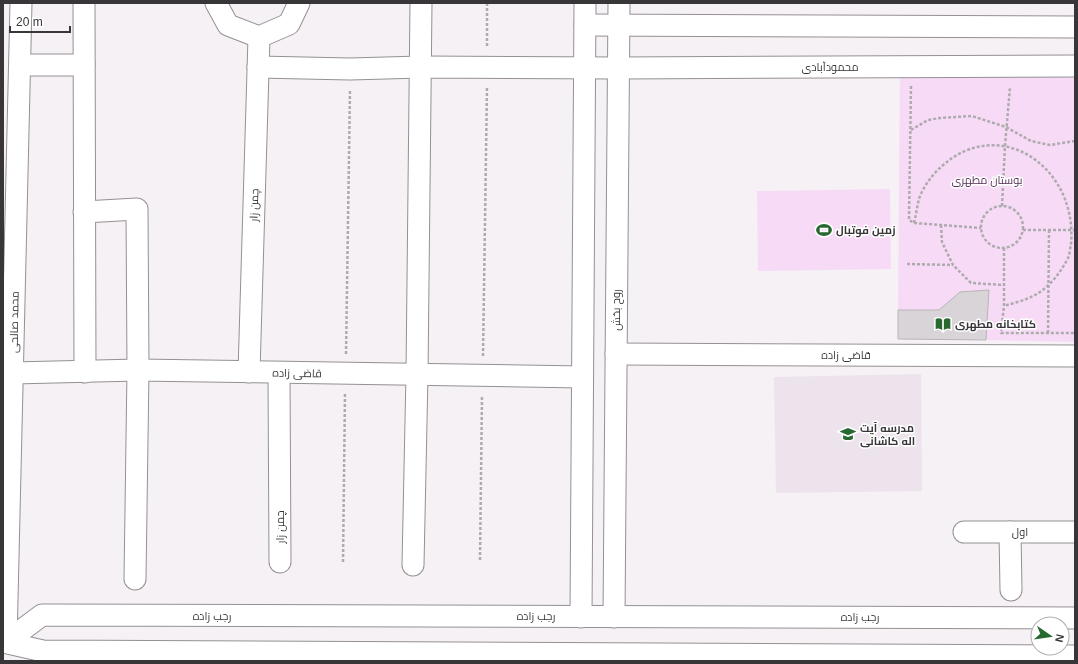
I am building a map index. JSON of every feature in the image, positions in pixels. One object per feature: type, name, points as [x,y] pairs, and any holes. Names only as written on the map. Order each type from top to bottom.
[{"type":"street","points":[[84,3],[85,372]]},
{"type":"street","points":[[216,3],[228,25],[259,37],[289,24],[299,3]]},
{"type":"street","points":[[414,566],[422,3]]},
{"type":"street","points":[[581,617],[585,3]]},
{"type":"street","name":"روح بخش","points":[[614,617],[619,3]]},
{"type":"street","name":"محمد صالحی","points":[[5,642],[20,65],[15,8]]},
{"type":"street","points":[[585,25],[1075,27]]},
{"type":"street","name":"چمن زار","points":[[249,372],[259,37]]},
{"type":"street","points":[[20,65],[84,65]]},
{"type":"street","name":"محمودآبادی","points":[[258,67],[350,69],[421,66],[585,68],[1075,66]]},
{"type":"street","points":[[84,212],[137,209],[138,370],[135,579]]},
{"type":"street","name":"قاضی زاده","points":[[616,354],[1075,356]]},
{"type":"street","name":"قاضی زاده","points":[[13,373],[138,370],[582,377]]},
{"type":"street","name":"چمن زار","points":[[279,372],[280,562]]},
{"type":"street","name":"اول","points":[[964,532],[1075,532]]},
{"type":"street","points":[[1010,532],[1011,590]]},
{"type":"street","name":"رجب زاده","points":[[5,642],[42,615],[1075,618]]},
{"type":"street","points":[[5,642],[43,651],[896,658],[1075,656]]},
{"type":"path","points":[[480,560],[488,67],[487,3]]},
{"type":"path","points":[[1002,206],[1006,127],[1013,67]]},
{"type":"path","points":[[343,562],[350,69]]},
{"type":"path","points":[[911,85],[908,220],[914,223],[981,228]]},
{"type":"path","points":[[910,130],[928,120],[956,116],[972,116],[1006,127],[1031,141],[1050,145],[1075,141]]},
{"type":"path","points":[[914,223],[919,198],[928,181],[931,176],[950,158],[973,148],[998,145],[1024,150],[1040,160]]},
{"type":"path","points":[[1050,168],[1054,172]]},
{"type":"path","points":[[1002,206],[1009,207],[1020,216],[1023,230],[1016,243],[1004,248],[997,248],[986,241],[982,235],[981,222],[989,211],[995,207],[1002,206]]},
{"type":"path","points":[[1004,306],[1031,297],[1053,281],[1068,258],[1075,230],[1073,212]]},
{"type":"path","points":[[941,225],[942,242],[953,265],[972,283],[1004,285]]},
{"type":"path","points":[[1023,230],[1075,230]]},
{"type":"path","points":[[1047,356],[1049,230]]},
{"type":"path","points":[[1004,248],[1004,306],[1001,333],[1075,333]]},
{"type":"path","points":[[907,264],[953,265]]},
{"type":"shaded area","name":"مدرسه آیت اله کاشانی","points":[[921,374],[922,491],[776,493],[774,377]]},
{"type":"green space","name":"بوستان مطهری","points":[[1075,69],[1075,342],[986,340],[989,290],[960,292],[939,310],[898,310],[900,71]]},
{"type":"green space","name":"زمین فوتبال","points":[[890,189],[891,269],[758,271],[757,191]]},
{"type":"building","name":"کتابخانه مطهری","points":[[989,290],[986,340],[898,339],[898,310],[939,310],[960,292]]},
{"type":"place","name":"زمین فوتبال","points":[[824,230]]},
{"type":"place","name":"کتابخانه مطهری","points":[[943,324]]},
{"type":"place","name":"مدرسه آیت اله کاشانی","points":[[848,434]]}]
